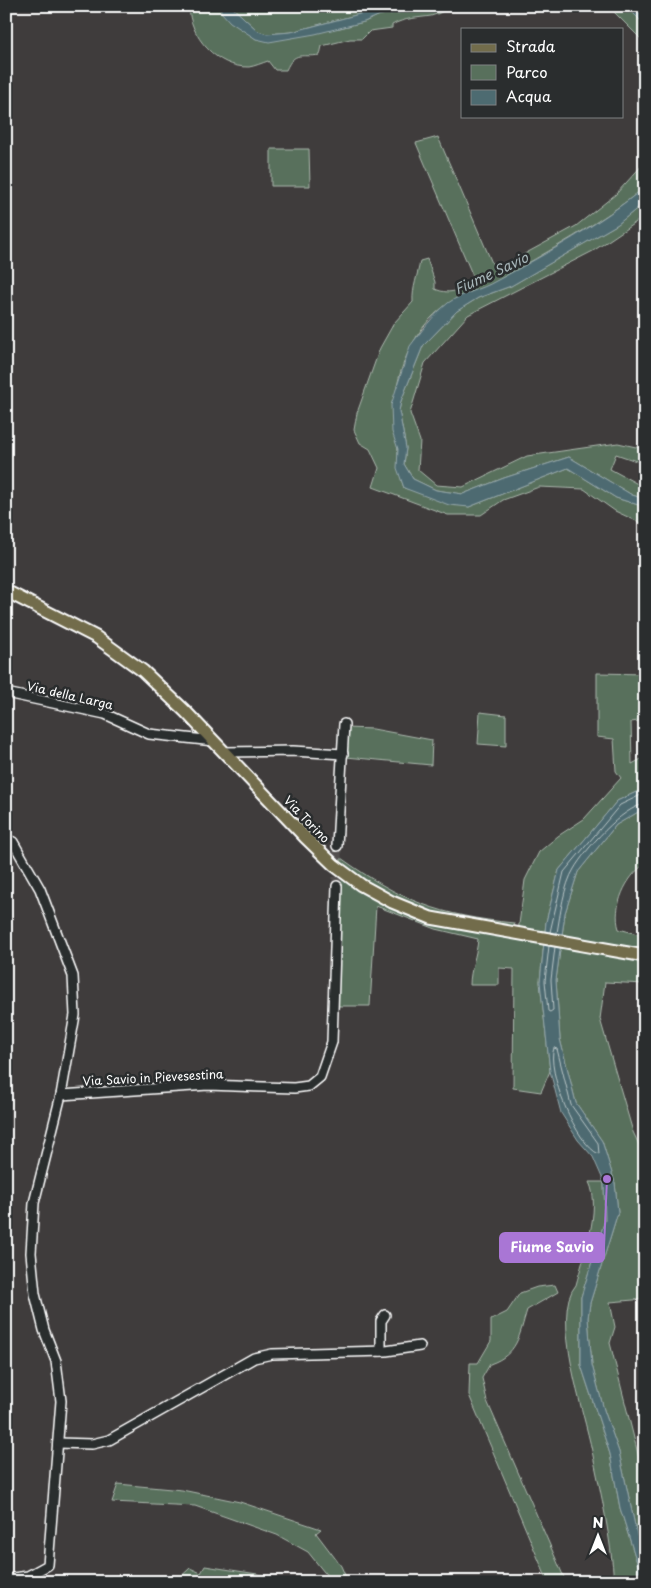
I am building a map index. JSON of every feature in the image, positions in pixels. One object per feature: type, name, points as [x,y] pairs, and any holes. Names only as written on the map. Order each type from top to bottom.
[{"type":"main road","name":"Via Torino","points":[[6,591],[74,624],[143,671],[214,741],[305,837],[334,865],[360,885],[410,910],[431,918],[476,928],[645,956]]},
{"type":"street","name":"Via della Larga","points":[[6,693],[105,714],[149,734],[214,741]]},
{"type":"street","points":[[337,846],[344,724]]},
{"type":"street","points":[[224,752],[293,751],[342,754]]},
{"type":"street","points":[[6,839],[13,842],[40,889],[73,976],[75,1015],[61,1095],[34,1202],[30,1253],[35,1294],[44,1330],[56,1361],[61,1401],[48,1565],[28,1576],[6,1579]]},
{"type":"street","name":"Via Savio in Pievesestina","points":[[61,1095],[208,1085],[294,1088],[309,1086],[320,1077],[332,1042],[337,886]]},
{"type":"street","points":[[381,1351],[381,1321],[385,1314]]},
{"type":"street","points":[[58,1443],[92,1444],[109,1440],[254,1358],[272,1354],[381,1351],[420,1346]]},
{"type":"green space","points":[[189,6],[221,6],[221,12],[256,39],[340,28],[364,22],[380,15],[404,12],[424,6],[454,6],[431,16],[401,21],[392,25],[392,28],[370,31],[362,39],[350,39],[322,46],[320,55],[296,57],[286,70],[275,70],[268,61],[249,67],[237,66],[216,56],[207,48],[194,28]]},
{"type":"green space","points":[[231,6],[390,6],[291,32],[267,34],[258,31]]},
{"type":"green space","points":[[608,6],[626,6],[645,25],[645,43]]},
{"type":"green space","points":[[438,137],[495,270],[576,226],[616,194],[645,162],[645,187],[610,213],[554,248],[491,284],[455,299],[435,314],[423,328],[405,359],[399,376],[393,411],[393,432],[398,448],[399,470],[404,488],[469,507],[568,468],[616,498],[645,507],[645,525],[615,511],[584,489],[539,487],[503,500],[481,515],[448,515],[373,487],[379,468],[370,449],[360,443],[354,430],[357,413],[380,348],[394,323],[413,302],[414,287],[420,261],[427,259],[435,282],[435,289],[451,292],[475,281],[416,143]]},
{"type":"green space","points":[[271,149],[309,149],[310,186],[271,186]]},
{"type":"green space","points":[[645,202],[645,216],[593,251],[468,315],[425,363],[410,413],[420,441],[418,470],[436,485],[463,487],[527,456],[618,443],[645,449],[645,464],[616,454],[610,469],[645,488],[645,499],[632,495],[569,457],[504,478],[463,494],[436,490],[413,479],[404,464],[406,448],[399,411],[401,401],[423,346],[457,311],[478,298],[511,286],[618,224]]},
{"type":"green space","points":[[597,673],[645,674],[645,720],[631,722],[632,764],[645,757],[645,788],[617,801],[559,870],[546,922],[540,981],[550,1071],[541,1092],[513,1088],[514,969],[499,968],[499,985],[470,985],[478,939],[436,929],[376,906],[370,1006],[338,1006],[337,939],[340,874],[442,925],[517,939],[525,880],[539,852],[558,836],[584,819],[621,778],[616,771],[614,739],[597,737]]},
{"type":"green space","points":[[480,712],[506,715],[506,746],[478,744]]},
{"type":"green space","points":[[346,728],[373,729],[432,740],[431,765],[346,757]]},
{"type":"green space","points":[[645,808],[645,864],[632,876],[622,893],[617,911],[617,920],[619,929],[645,936],[645,984],[605,982],[600,1019],[633,1132],[645,1157],[645,1299],[610,1302],[615,1327],[610,1343],[639,1458],[645,1491],[645,1555],[639,1544],[619,1452],[604,1410],[592,1365],[588,1318],[590,1303],[618,1212],[615,1183],[602,1141],[576,1103],[560,1039],[556,980],[565,913],[578,872],[616,825]]},
{"type":"green space","points":[[341,858],[383,885],[422,904],[464,916],[514,923],[512,929],[449,917],[416,908],[361,878],[341,864]]},
{"type":"green space","points":[[589,1182],[604,1182],[605,1220],[581,1297],[581,1365],[610,1454],[620,1508],[638,1566],[637,1582],[614,1582],[611,1549],[602,1499],[577,1390],[568,1341],[567,1318],[569,1299],[576,1285],[587,1247],[592,1219],[593,1205]]},
{"type":"green space","points":[[555,1285],[558,1292],[527,1310],[516,1343],[506,1355],[490,1364],[482,1378],[487,1401],[566,1582],[548,1582],[469,1395],[470,1363],[478,1363],[491,1341],[491,1320],[507,1312],[520,1293],[537,1287]]},
{"type":"green space","points":[[118,1484],[182,1490],[240,1502],[321,1529],[316,1533],[341,1566],[348,1582],[332,1582],[308,1552],[277,1535],[195,1506],[112,1502]]},
{"type":"green space","points":[[205,1566],[264,1575],[276,1582],[175,1582],[190,1568],[201,1573]]},
{"type":"water","points":[[221,6],[231,6],[258,31],[267,34],[291,32],[390,6],[424,6],[404,12],[380,15],[364,22],[315,34],[269,42],[256,39],[230,22],[221,12]]},
{"type":"water","points":[[626,6],[642,6],[645,10],[645,25]]},
{"type":"water","points":[[645,187],[645,202],[618,224],[511,286],[478,298],[457,311],[423,346],[401,401],[399,411],[406,448],[404,464],[413,479],[436,490],[463,494],[504,478],[569,457],[632,495],[645,499],[645,507],[616,498],[568,468],[469,507],[449,505],[404,488],[397,468],[398,449],[392,432],[391,405],[410,346],[423,329],[448,303],[490,284],[554,249],[592,226]]},
{"type":"water","points":[[645,788],[645,808],[616,825],[578,872],[565,913],[556,980],[560,1039],[576,1103],[602,1141],[615,1183],[618,1212],[590,1303],[588,1318],[592,1365],[604,1410],[619,1452],[639,1544],[645,1555],[645,1582],[637,1582],[638,1566],[620,1508],[610,1454],[581,1365],[581,1297],[605,1220],[604,1182],[593,1157],[578,1140],[561,1113],[550,1071],[540,982],[546,922],[559,870],[617,801]]},
{"type":"tunnel","points":[[337,846],[337,886]]},
{"type":"place","name":"Fiume Savio","points":[[607,1179]]}]
